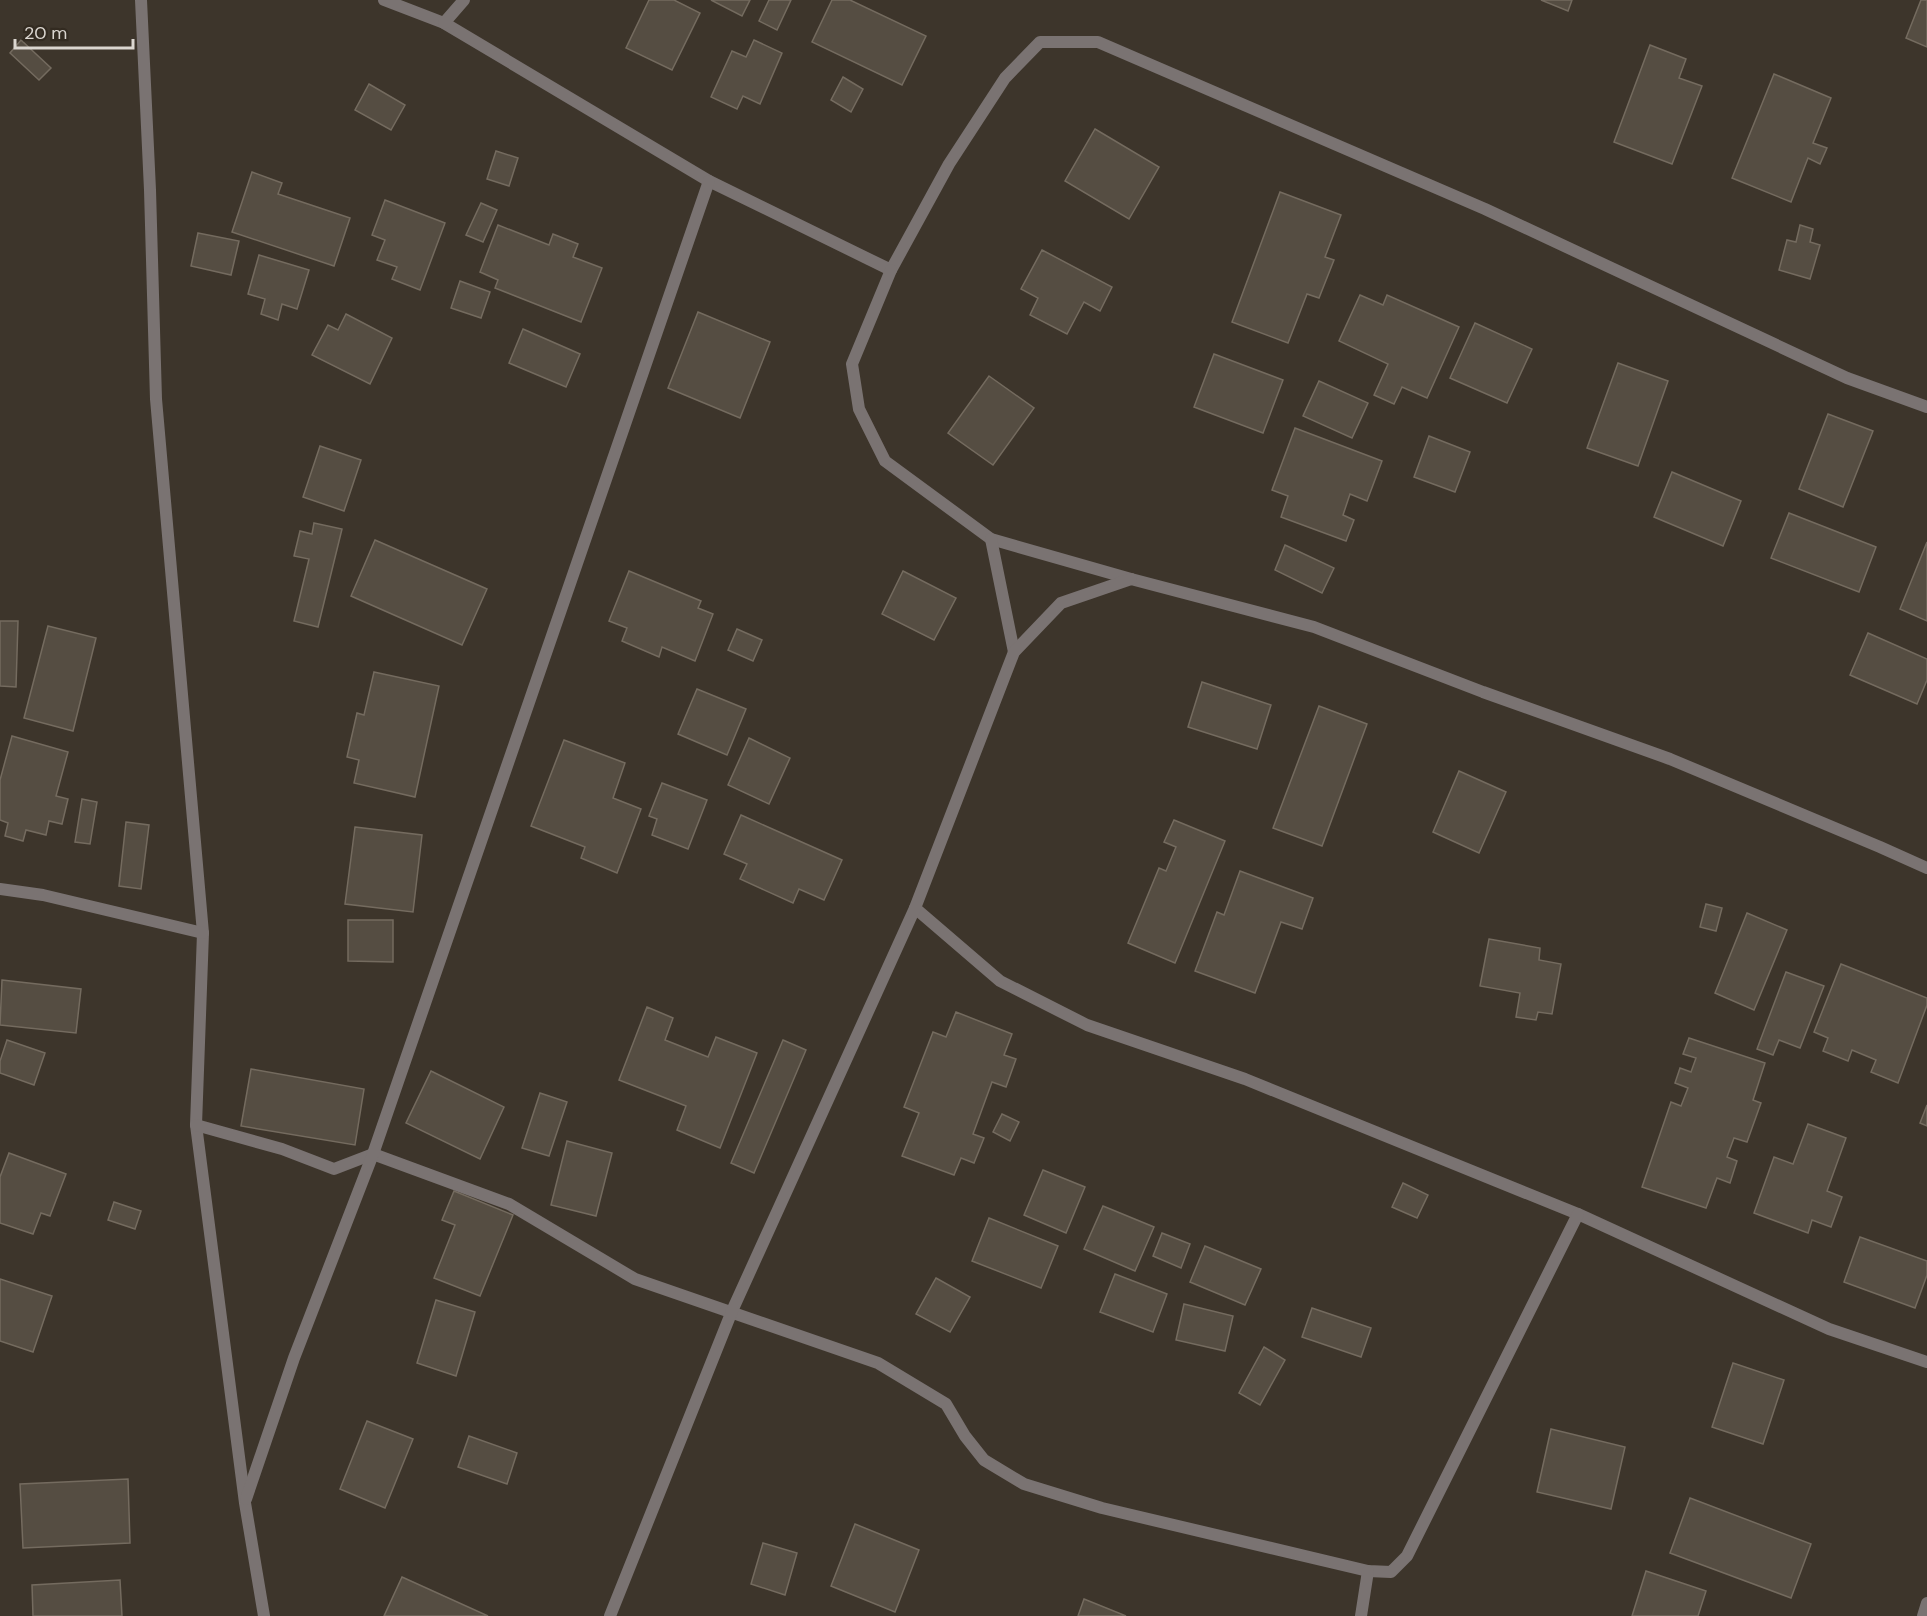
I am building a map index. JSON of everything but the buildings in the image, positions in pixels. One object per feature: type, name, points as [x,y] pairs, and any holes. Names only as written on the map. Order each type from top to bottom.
[{"type":"street","points":[[141,0],[150,190],[156,399],[203,933],[196,1125],[245,1503],[264,1616]]},
{"type":"street","points":[[384,0],[444,23],[710,181],[891,270]]},
{"type":"street","points":[[444,23],[465,0]]},
{"type":"street","points":[[1927,407],[1847,378],[1485,209],[1098,42],[1040,42],[1005,78],[949,164],[891,270],[852,364],[859,409],[885,460],[991,539],[1314,627],[1483,692],[1670,759],[1927,868]]},
{"type":"street","points":[[245,1503],[294,1358],[373,1154],[710,181]]},
{"type":"street","points":[[991,539],[1014,652]]},
{"type":"street","points":[[610,1616],[732,1311],[915,908],[1014,652],[1061,603],[1131,579]]},
{"type":"street","points":[[0,888],[44,895],[203,933]]},
{"type":"street","points":[[915,908],[1000,981],[1087,1025],[1245,1079],[1578,1214],[1829,1329],[1927,1362]]},
{"type":"street","points":[[196,1125],[282,1149],[334,1169],[373,1154],[509,1204],[635,1279],[878,1363],[946,1404],[984,1460],[1024,1484],[1102,1508],[1368,1572],[1391,1572],[1407,1556],[1578,1214]]},
{"type":"street","points":[[1361,1616],[1368,1572]]},
{"type":"street","points":[[1923,1616],[1927,1603]]}]
